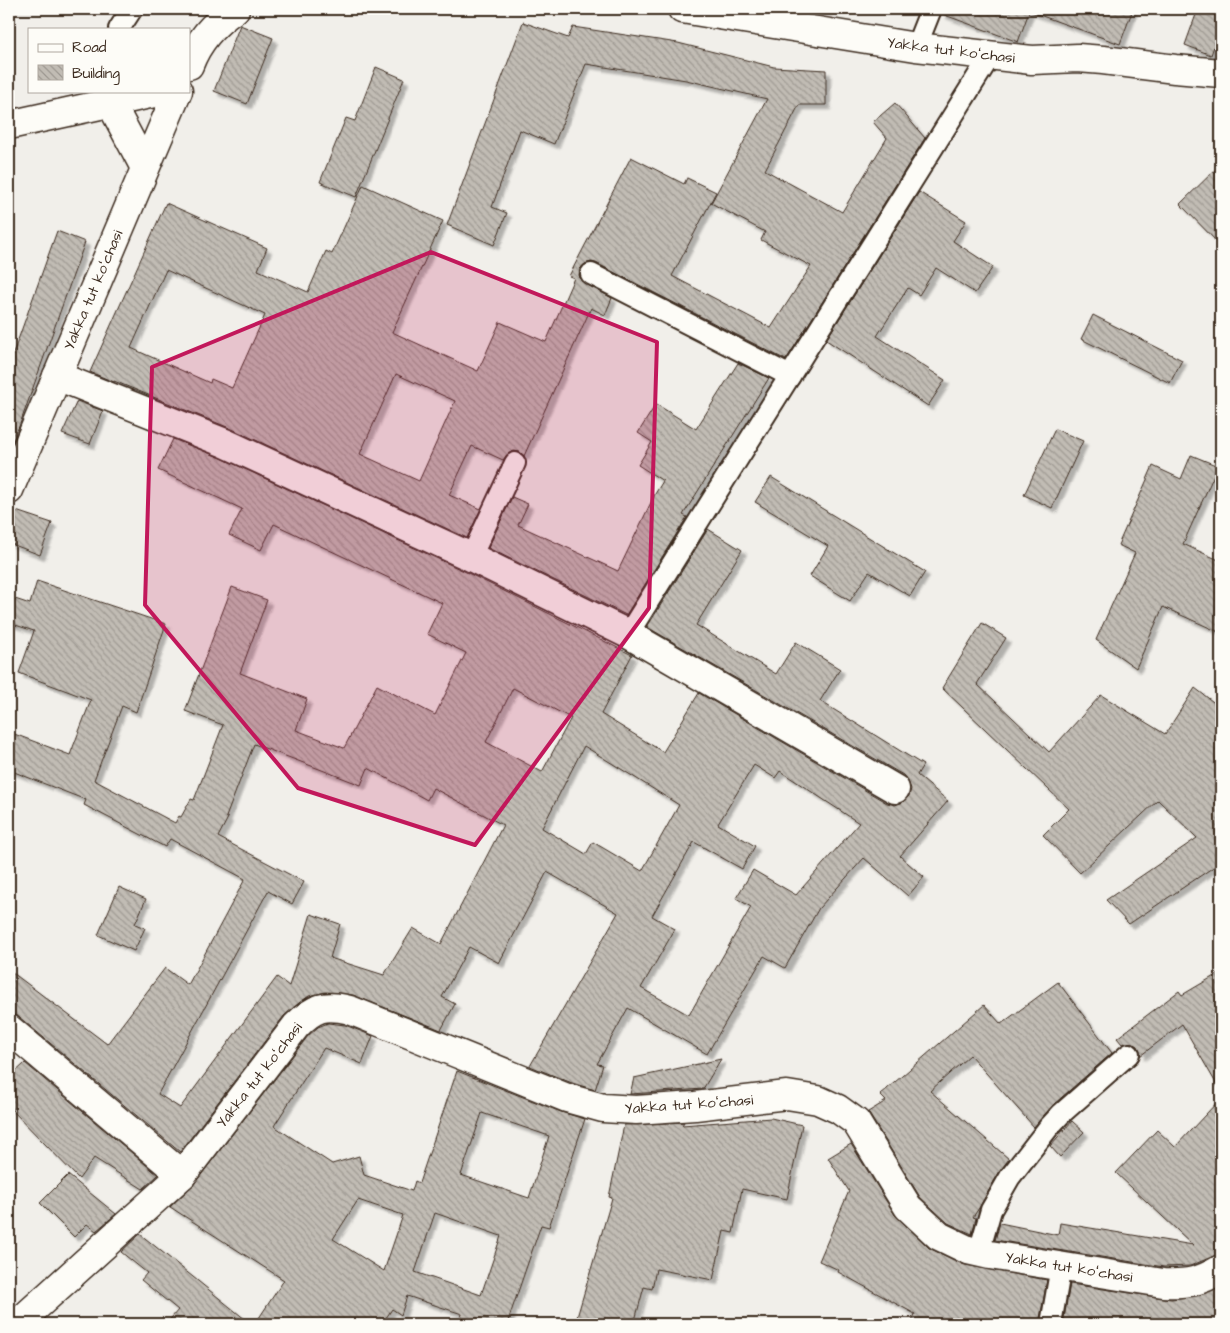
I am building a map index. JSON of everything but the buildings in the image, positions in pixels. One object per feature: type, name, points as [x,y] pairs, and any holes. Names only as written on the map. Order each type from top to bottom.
[{"type":"street","points":[[190,63],[208,31],[235,9]]},
{"type":"street","name":"Yakka tut koʻchasi","points":[[682,9],[916,47],[1032,60],[1078,58],[1221,73]]},
{"type":"street","points":[[9,125],[109,97],[154,92]]},
{"type":"street","name":"Yakka tut koʻchasi","points":[[9,490],[178,92]]},
{"type":"street","points":[[109,97],[145,168]]},
{"type":"street","points":[[57,376],[225,443],[470,557],[628,634],[895,789]]},
{"type":"street","name":"Yakka tut koʻchasi","points":[[17,1324],[182,1175],[306,1015],[320,1008],[335,1007],[350,1010],[567,1098],[603,1108],[636,1110],[695,1106],[787,1095],[818,1100],[838,1109],[856,1122],[908,1207],[939,1236],[968,1250],[1163,1283],[1185,1284],[1207,1279],[1221,1269]]},
{"type":"street","points":[[9,1029],[182,1175]]},
{"type":"lane","points":[[120,28],[132,9]]},
{"type":"lane","points":[[916,47],[931,9]]},
{"type":"lane","points":[[628,634],[991,55]]},
{"type":"lane","points":[[591,274],[790,376]]},
{"type":"lane","points":[[470,557],[514,463]]},
{"type":"lane","points":[[979,1252],[991,1210],[1010,1177],[1049,1127],[1129,1054]]},
{"type":"lane","points":[[1051,1324],[1061,1266]]},
{"type":"highlighted area","points":[[431,252],[657,342],[649,608],[475,845],[298,788],[145,605],[152,367]]}]
